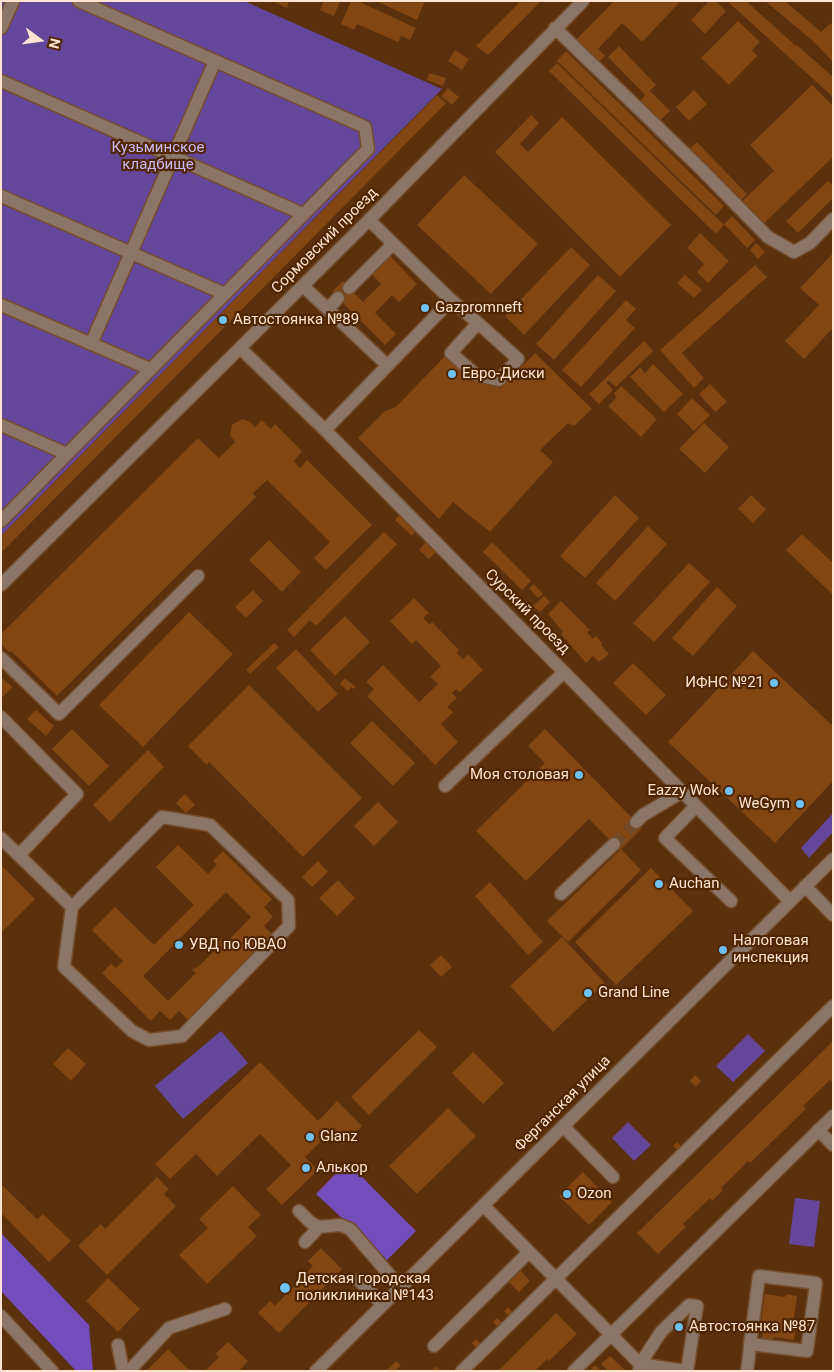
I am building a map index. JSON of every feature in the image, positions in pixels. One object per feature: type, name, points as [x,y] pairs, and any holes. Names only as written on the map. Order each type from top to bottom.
[{"type":"street","points":[[1,28],[13,1]]},
{"type":"street","points":[[1,521],[368,149],[365,127],[79,1]]},
{"type":"street","name":"Сормовский проезд","points":[[1,585],[369,220],[583,1]]},
{"type":"street","points":[[555,28],[700,168],[768,237],[794,252],[810,243],[833,218]]},
{"type":"street","points":[[91,344],[215,61]]},
{"type":"street","points":[[1,81],[303,214]]},
{"type":"street","points":[[1,196],[225,294]]},
{"type":"street","points":[[369,220],[451,300],[518,359],[499,380],[476,375],[451,353],[478,324]]},
{"type":"street","points":[[349,288],[393,244]]},
{"type":"street","points":[[303,286],[387,365]]},
{"type":"street","points":[[328,309],[338,298]]},
{"type":"street","points":[[324,430],[451,300]]},
{"type":"street","points":[[1,305],[150,369]]},
{"type":"street","name":"Сурский проезд","points":[[240,348],[324,430],[790,901]]},
{"type":"street","points":[[1,425],[68,454]]},
{"type":"street","points":[[1,658],[59,714],[198,576]]},
{"type":"street","points":[[445,786],[564,672]]},
{"type":"street","points":[[1,717],[77,794],[19,855]]},
{"type":"street","points":[[636,822],[643,815],[682,792]]},
{"type":"street","points":[[696,806],[665,838],[731,901]]},
{"type":"street","points":[[162,817],[210,825],[288,900],[289,926],[182,1036],[148,1040],[132,1031],[64,967],[72,907],[162,817]]},
{"type":"street","points":[[1,838],[72,907]]},
{"type":"street","points":[[561,894],[614,844]]},
{"type":"street","name":"Ферганская улица","points":[[316,1371],[833,859]]},
{"type":"street","points":[[805,886],[833,915]]},
{"type":"street","points":[[462,1371],[833,1006]]},
{"type":"street","points":[[574,1371],[833,1116]]},
{"type":"street","points":[[564,1126],[613,1177]]},
{"type":"street","points":[[818,1130],[833,1145]]},
{"type":"street","points":[[484,1206],[610,1334],[640,1368],[686,1371],[697,1306],[689,1305],[662,1332],[640,1368]]},
{"type":"street","points":[[299,1211],[310,1222],[319,1227],[340,1225],[350,1229],[400,1287]]},
{"type":"street","points":[[305,1242],[319,1227]]},
{"type":"street","points":[[434,1346],[529,1252]]},
{"type":"street","points":[[747,1371],[750,1344],[759,1276],[816,1283],[807,1351],[750,1344]]},
{"type":"street","points":[[359,1280],[383,1305]]},
{"type":"street","points":[[129,1371],[169,1328],[225,1309]]},
{"type":"street","points":[[1,1316],[52,1371]]},
{"type":"street","points":[[118,1345],[123,1371]]},
{"type":"green space","name":"Кузьминское кладбище","points":[[1,1],[244,1],[442,89],[1,536]]},
{"type":"green space","points":[[833,813],[833,832],[809,858],[801,848]]},
{"type":"green space","points":[[221,1031],[248,1063],[183,1119],[155,1086]]},
{"type":"green space","points":[[748,1034],[765,1051],[733,1082],[716,1066]]},
{"type":"green space","points":[[628,1122],[651,1145],[634,1161],[612,1138]]},
{"type":"green space","points":[[795,1198],[820,1201],[814,1247],[789,1244]]},
{"type":"shaded area","points":[[347,1162],[416,1231],[387,1260],[316,1194]]},
{"type":"shaded area","points":[[1,1233],[89,1325],[93,1371],[76,1371],[1,1291]]},
{"type":"building","points":[[272,1],[289,1],[287,8]]},
{"type":"building","points":[[324,1],[340,1],[334,16],[320,10]]},
{"type":"building","points":[[351,1],[358,1],[416,28],[410,40],[401,36],[398,42],[357,24],[354,30],[341,24]]},
{"type":"building","points":[[376,1],[425,1],[417,20]]},
{"type":"building","points":[[515,1],[541,1],[488,55],[476,46],[519,3]]},
{"type":"building","points":[[614,1],[681,1],[642,42],[622,23],[598,49],[605,56],[597,64],[574,42]]},
{"type":"building","points":[[709,1],[716,1],[726,11],[705,34],[691,20]]},
{"type":"building","points":[[727,1],[746,1],[833,77],[833,97]]},
{"type":"building","points":[[765,1],[785,1],[821,32],[831,23],[833,25],[833,62],[813,41]]},
{"type":"building","points":[[738,21],[760,42],[752,50],[757,56],[729,85],[701,58]]},
{"type":"building","points":[[619,46],[656,85],[650,91],[670,111],[658,122],[639,102],[645,95],[608,57]]},
{"type":"building","points":[[455,50],[469,59],[462,70],[448,61]]},
{"type":"building","points":[[566,51],[724,206],[716,215],[557,61]]},
{"type":"building","points":[[557,63],[724,225],[716,234],[549,71]]},
{"type":"building","points":[[429,73],[446,78],[443,86],[427,80]]},
{"type":"building","points":[[812,85],[833,106],[833,157],[761,226],[740,203],[774,171],[750,145]]},
{"type":"building","points":[[448,88],[459,97],[452,105],[441,96]]},
{"type":"building","points":[[694,90],[707,104],[689,121],[676,107]]},
{"type":"building","name":"Автостоянка №89","points":[[437,95],[446,103],[1,553],[1,536]]},
{"type":"building","points":[[531,115],[539,123],[520,144],[528,152],[562,117],[671,225],[620,277],[495,152]]},
{"type":"building","points":[[697,142],[747,194],[737,204],[687,151]]},
{"type":"building","points":[[464,175],[538,244],[491,294],[417,225]]},
{"type":"building","points":[[828,181],[833,186],[833,198],[798,233],[786,221]]},
{"type":"building","points":[[732,216],[755,240],[747,248],[724,224]]},
{"type":"building","points":[[700,233],[729,261],[708,283],[697,272],[704,264],[687,248]]},
{"type":"building","points":[[756,243],[765,252],[758,259],[750,250]]},
{"type":"building","points":[[571,247],[590,265],[524,335],[505,316]]},
{"type":"building","points":[[833,253],[833,328],[804,359],[785,341],[819,305],[800,288]]},
{"type":"building","points":[[388,254],[417,284],[399,302],[392,295],[375,313],[396,334],[385,345],[332,292],[343,281],[363,302],[381,284],[370,272]]},
{"type":"building","points":[[755,265],[767,277],[682,353],[704,378],[694,388],[660,350]]},
{"type":"building","points":[[598,275],[616,291],[554,360],[536,344]]},
{"type":"building","points":[[685,275],[702,290],[694,298],[677,283]]},
{"type":"building","points":[[626,300],[636,309],[626,320],[635,328],[581,387],[562,370]]},
{"type":"building","points":[[644,341],[653,351],[616,387],[607,381],[613,390],[599,404],[589,394]]},
{"type":"building","points":[[535,353],[592,409],[574,426],[568,423],[540,450],[553,462],[490,532],[453,502],[439,519],[358,438],[385,411],[396,407],[445,356],[472,382],[492,381],[500,389]]},
{"type":"building","points":[[653,364],[683,394],[664,412],[630,377],[640,367],[645,373]]},
{"type":"building","points":[[710,384],[727,402],[715,412],[699,394]]},
{"type":"building","points":[[621,386],[657,419],[641,437],[608,406],[617,397],[614,394]]},
{"type":"building","points":[[692,398],[710,415],[694,431],[677,414]]},
{"type":"building","points":[[242,419],[250,422],[255,427],[262,420],[271,429],[275,424],[302,451],[294,461],[300,468],[307,460],[372,525],[326,570],[314,558],[330,542],[267,480],[253,493],[256,497],[57,696],[11,651],[9,652],[1,644],[1,634],[198,438],[219,458],[235,442],[230,435],[232,425]]},
{"type":"building","points":[[704,423],[729,447],[705,473],[679,449]]},
{"type":"building","points":[[615,495],[639,518],[585,578],[560,556]]},
{"type":"building","points":[[751,495],[766,509],[753,523],[738,509]]},
{"type":"building","points":[[399,515],[416,531],[412,536],[395,520]]},
{"type":"building","points":[[648,526],[667,544],[615,601],[596,583]]},
{"type":"building","points":[[384,532],[397,544],[316,626],[310,620],[294,637],[287,630]]},
{"type":"building","points":[[802,534],[833,563],[833,595],[786,550]]},
{"type":"building","points":[[269,540],[301,572],[282,592],[249,560]]},
{"type":"building","points":[[426,542],[436,552],[429,559],[419,550]]},
{"type":"building","points":[[492,542],[531,581],[522,590],[483,552]]},
{"type":"building","points":[[689,563],[710,582],[654,642],[633,623]]},
{"type":"building","points":[[534,584],[543,594],[538,598],[529,588]]},
{"type":"building","points":[[717,587],[737,606],[693,656],[672,638]]},
{"type":"building","points":[[253,590],[263,601],[246,618],[235,607]]},
{"type":"building","points":[[544,596],[550,602],[540,612],[533,606]]},
{"type":"building","points":[[414,598],[429,613],[423,618],[430,625],[432,622],[459,650],[457,653],[463,659],[468,654],[483,670],[460,692],[456,689],[452,693],[457,698],[447,707],[453,712],[441,724],[458,742],[435,765],[367,696],[374,689],[366,682],[383,665],[419,702],[438,684],[430,677],[441,666],[416,640],[412,644],[390,621]]},
{"type":"building","points":[[561,601],[590,630],[587,632],[593,639],[596,636],[609,654],[599,662],[593,656],[586,663],[561,634],[563,632],[548,614]]},
{"type":"building","points":[[189,612],[233,654],[143,747],[99,705]]},
{"type":"building","points":[[345,616],[370,642],[335,676],[310,650]]},
{"type":"building","points":[[274,643],[279,647],[250,674],[246,670]]},
{"type":"building","points":[[296,649],[338,694],[318,712],[276,668]]},
{"type":"building","points":[[753,651],[833,726],[833,781],[775,843],[668,742]]},
{"type":"building","points":[[633,663],[666,695],[646,715],[613,683]]},
{"type":"building","points":[[1,677],[12,687],[3,697],[1,696]]},
{"type":"building","points":[[345,678],[356,687],[353,689],[351,687],[348,691],[340,684]]},
{"type":"building","points":[[249,685],[362,798],[303,857],[209,762],[207,765],[188,746]]},
{"type":"building","points":[[36,710],[54,726],[46,736],[27,719]]},
{"type":"building","points":[[372,721],[415,763],[393,786],[350,743]]},
{"type":"building","points":[[72,729],[109,766],[89,786],[52,749]]},
{"type":"building","points":[[545,729],[642,828],[621,849],[641,870],[568,942],[547,921],[620,850],[589,819],[526,881],[476,831],[545,763],[528,746]]},
{"type":"building","points":[[148,750],[164,767],[110,822],[93,805]]},
{"type":"building","points":[[185,794],[195,805],[186,813],[176,803]]},
{"type":"building","points":[[378,802],[398,822],[374,846],[354,826]]},
{"type":"building","points":[[178,845],[208,874],[217,865],[213,861],[223,851],[272,899],[264,907],[273,917],[264,926],[272,934],[188,1020],[179,1011],[170,1020],[160,1011],[151,1021],[102,973],[111,964],[116,968],[123,961],[92,930],[115,907],[154,945],[194,905],[156,867]],"holes":[[[226,892],[251,917],[225,944],[221,940],[216,945],[218,947],[197,968],[192,970],[196,973],[168,1001],[143,976]]]},
{"type":"building","points":[[318,861],[328,872],[312,887],[302,877]]},
{"type":"building","points":[[1,865],[35,899],[1,933]]},
{"type":"building","points":[[651,868],[693,911],[616,985],[575,942]]},
{"type":"building","points":[[338,880],[355,898],[337,916],[319,898]]},
{"type":"building","points":[[490,882],[543,942],[528,955],[475,896]]},
{"type":"building","points":[[562,937],[605,983],[553,1032],[510,986]]},
{"type":"building","points":[[441,955],[452,967],[441,977],[430,965]]},
{"type":"building","points":[[419,1030],[437,1047],[369,1115],[351,1097]]},
{"type":"building","points":[[833,1041],[833,1083],[830,1080],[803,1106],[806,1109],[750,1163],[748,1161],[721,1188],[723,1190],[712,1201],[710,1198],[683,1224],[686,1227],[658,1254],[637,1233]]},
{"type":"building","points":[[68,1048],[86,1064],[71,1081],[53,1064]]},
{"type":"building","points":[[473,1052],[504,1083],[483,1104],[452,1073]]},
{"type":"building","points":[[260,1062],[318,1121],[337,1101],[362,1126],[343,1145],[330,1132],[305,1157],[318,1170],[282,1205],[266,1189],[291,1165],[260,1134],[217,1176],[196,1154],[170,1179],[155,1164]]},
{"type":"building","points":[[695,1075],[701,1081],[696,1087],[690,1081]]},
{"type":"building","points":[[448,1108],[476,1136],[417,1194],[389,1166]]},
{"type":"building","points":[[677,1142],[684,1149],[680,1153],[673,1146]]},
{"type":"building","points":[[583,1172],[612,1202],[589,1225],[559,1196]]},
{"type":"building","points":[[157,1177],[169,1189],[164,1194],[176,1206],[107,1275],[78,1246],[101,1224],[105,1229]]},
{"type":"building","points":[[1,1184],[37,1219],[43,1214],[71,1241],[49,1262],[1,1213]]},
{"type":"building","points":[[233,1186],[261,1215],[248,1227],[257,1236],[207,1284],[179,1255],[208,1228],[199,1219]]},
{"type":"building","points":[[321,1248],[342,1269],[279,1333],[258,1313],[270,1301],[275,1306],[313,1266],[308,1261]]},
{"type":"building","points":[[521,1271],[530,1281],[519,1292],[509,1282]]},
{"type":"building","points":[[108,1278],[140,1309],[118,1332],[86,1301]]},
{"type":"building","points":[[765,1294],[785,1297],[786,1294],[797,1296],[793,1326],[796,1327],[794,1340],[774,1337],[773,1340],[762,1338],[764,1322],[761,1322]]},
{"type":"building","points":[[508,1307],[515,1315],[511,1319],[504,1311]]},
{"type":"building","points":[[556,1313],[577,1334],[549,1361],[547,1359],[535,1371],[498,1371]]},
{"type":"building","points":[[497,1318],[505,1325],[500,1329],[493,1322]]},
{"type":"building","points":[[476,1339],[483,1346],[479,1351],[472,1343]]},
{"type":"building","points":[[228,1342],[248,1361],[239,1371],[205,1371],[219,1357],[215,1354]]},
{"type":"building","points":[[168,1349],[190,1371],[150,1371],[148,1369]]},
{"type":"building","points":[[610,1356],[624,1369],[623,1371],[608,1371],[601,1364]]},
{"type":"building","points":[[396,1361],[401,1365],[395,1371],[386,1371]]},
{"type":"building","points":[[595,1365],[601,1371],[589,1371]]},
{"type":"building","points":[[436,1366],[441,1371],[431,1371]]},
{"type":"tunnel","points":[[614,844],[636,822]]},
{"type":"place","name":"Gazpromneft","points":[[425,308]]},
{"type":"place","name":"Автостоянка №89","points":[[223,320]]},
{"type":"place","name":"Евро-Диски","points":[[452,374]]},
{"type":"place","name":"ИФНС №21","points":[[774,683]]},
{"type":"place","name":"Моя столовая","points":[[579,775]]},
{"type":"place","name":"Eazzy Wok","points":[[729,791]]},
{"type":"place","name":"WeGym","points":[[800,804]]},
{"type":"place","name":"Auchan","points":[[659,884]]},
{"type":"place","name":"УВД по ЮВАО","points":[[179,945]]},
{"type":"place","name":"Налоговая инспекция","points":[[723,950]]},
{"type":"place","name":"Grand Line","points":[[588,993]]},
{"type":"place","name":"Glanz","points":[[310,1137]]},
{"type":"place","name":"Алькор","points":[[306,1168]]},
{"type":"place","name":"Ozon","points":[[567,1194]]},
{"type":"place","name":"Детская городская поликлиника №143","points":[[285,1288]]},
{"type":"place","name":"Автостоянка №87","points":[[679,1327]]}]
